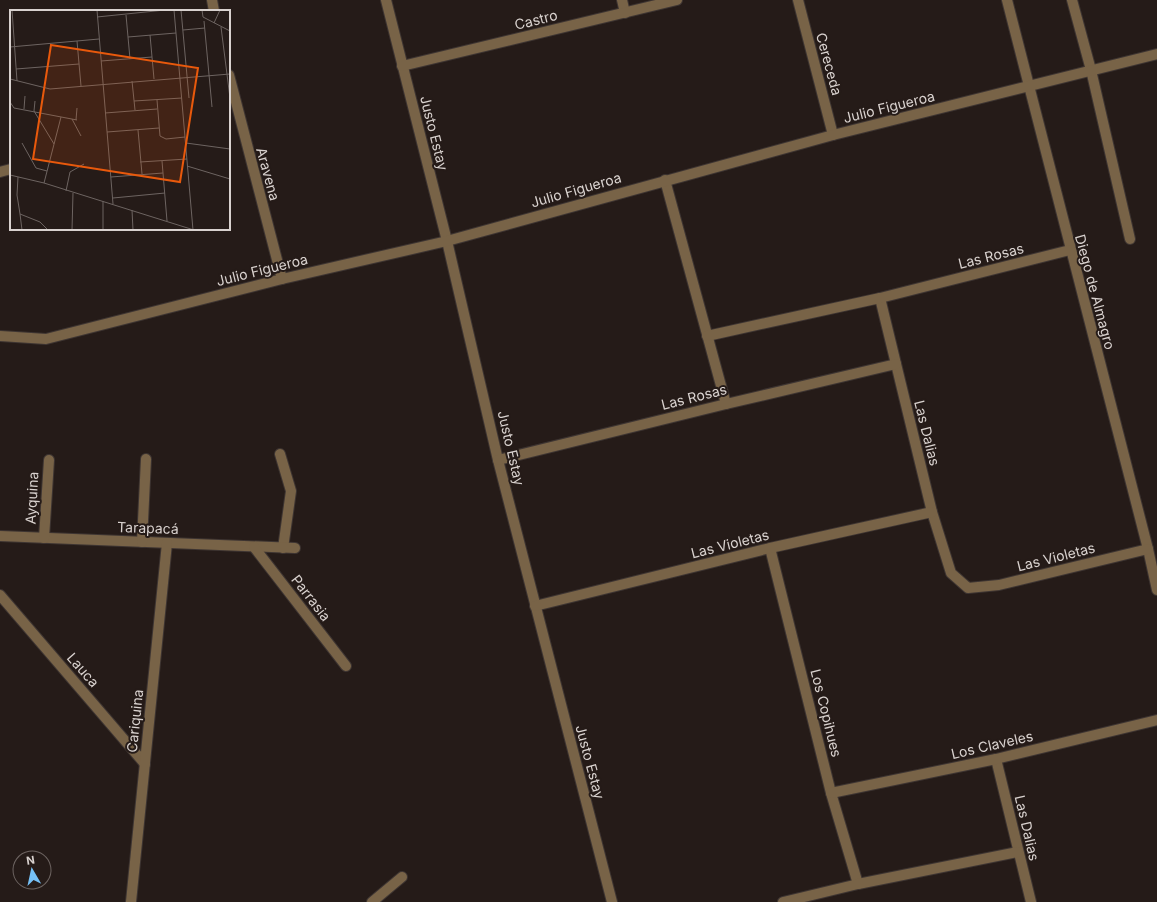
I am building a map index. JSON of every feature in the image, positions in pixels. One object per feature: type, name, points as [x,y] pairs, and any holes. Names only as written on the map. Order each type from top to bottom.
[{"type":"street","points":[[212,0],[214,10]]},
{"type":"street","name":"Justo Estay","points":[[386,0],[447,240],[498,460],[612,902]]},
{"type":"street","points":[[622,0],[625,13]]},
{"type":"street","name":"Castro","points":[[402,66],[677,0]]},
{"type":"street","name":"Cereceda","points":[[798,0],[833,135]]},
{"type":"street","name":"Diego de Almagro","points":[[1007,0],[1028,87],[1148,549],[1157,590]]},
{"type":"street","points":[[1072,0],[1091,70],[1130,238]]},
{"type":"street","name":"Julio Figueroa","points":[[0,336],[46,339],[282,279],[447,240],[833,135],[1157,54]]},
{"type":"street","name":"Aravena","points":[[230,83],[234,114],[282,279]]},
{"type":"street","points":[[0,172],[10,169]]},
{"type":"street","points":[[665,180],[726,404]]},
{"type":"street","name":"Las Rosas","points":[[708,336],[880,298],[1070,250]]},
{"type":"street","name":"Las Dalias","points":[[880,298],[932,512],[951,573]]},
{"type":"street","name":"Las Rosas","points":[[498,460],[896,364]]},
{"type":"street","points":[[280,454],[291,491],[283,548]]},
{"type":"street","points":[[142,542],[146,459]]},
{"type":"street","name":"Ayquina","points":[[44,538],[49,460]]},
{"type":"street","name":"Las Violetas","points":[[535,606],[770,548],[932,512]]},
{"type":"street","name":"Tarapacá","points":[[0,536],[296,548]]},
{"type":"street","name":"Cariquina","points":[[131,902],[166,543]]},
{"type":"street","name":"Parrasia","points":[[254,547],[346,666]]},
{"type":"street","name":"Los Copihues","points":[[770,548],[831,793],[858,884]]},
{"type":"street","name":"Las Violetas","points":[[951,573],[968,588],[999,585],[1148,549]]},
{"type":"street","name":"Lauca","points":[[0,596],[145,764]]},
{"type":"street","name":"Los Claveles","points":[[831,793],[996,759],[1157,720]]},
{"type":"street","name":"Las Dalias","points":[[996,759],[1031,902]]},
{"type":"street","points":[[783,902],[858,884],[1018,852]]},
{"type":"street","points":[[372,902],[402,877]]}]
